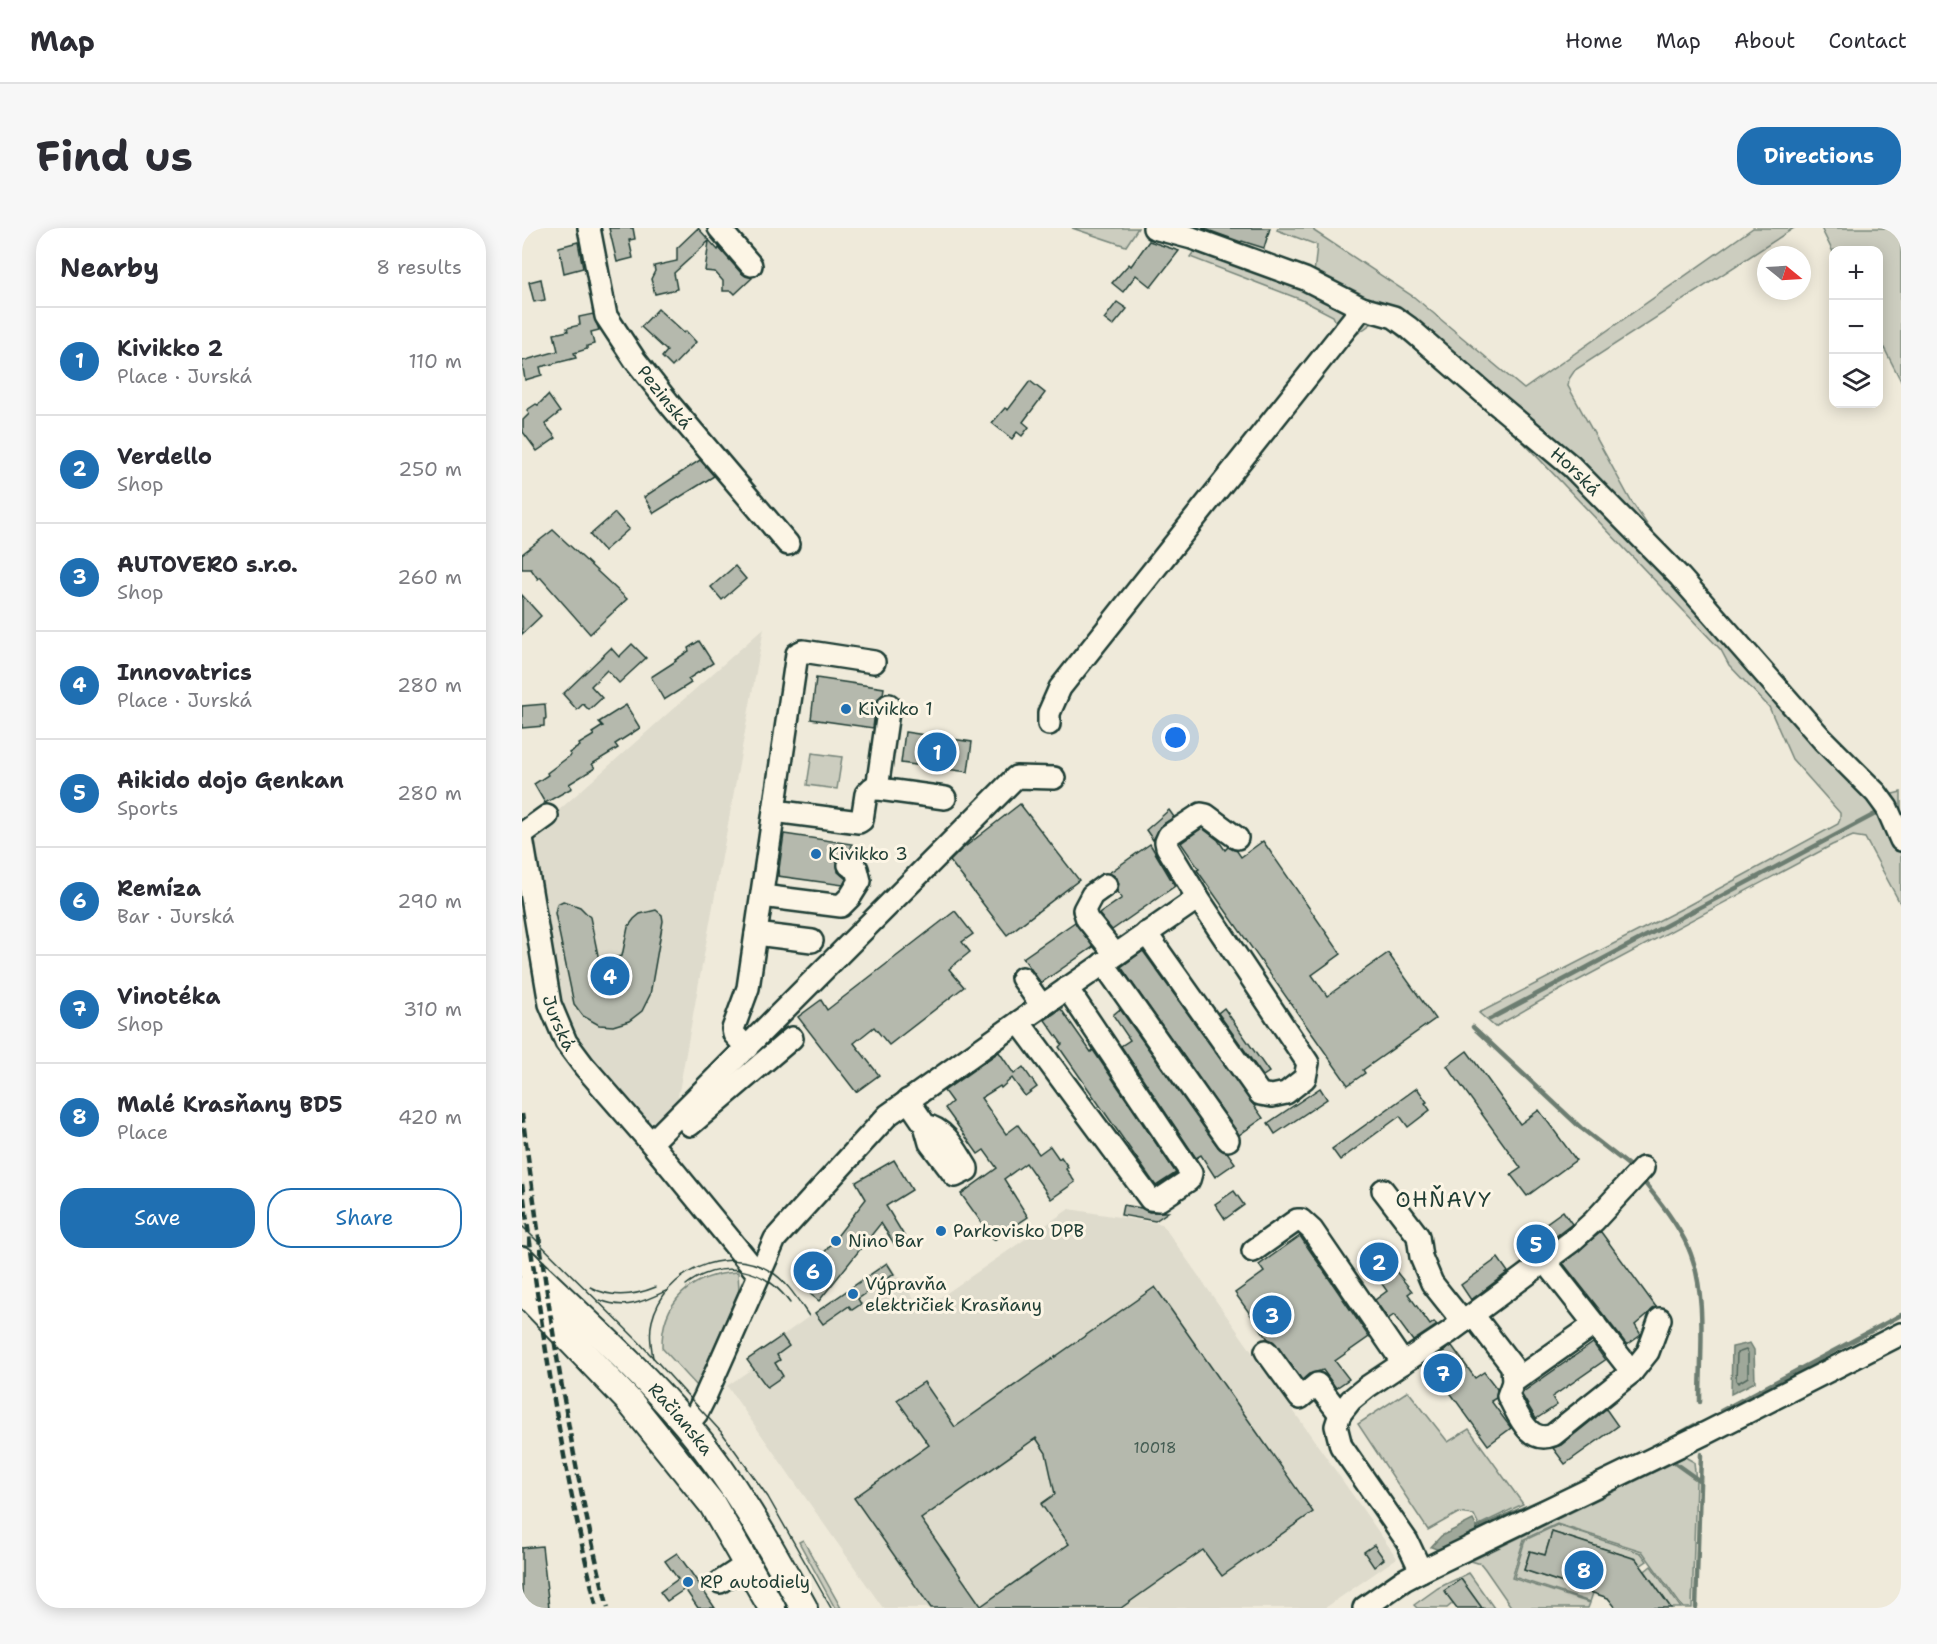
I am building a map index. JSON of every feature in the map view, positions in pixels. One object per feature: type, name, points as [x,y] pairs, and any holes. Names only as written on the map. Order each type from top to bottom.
[{"type":"main road","name":"Račianska","points":[[522,1260],[638,1370],[687,1425],[721,1470],[753,1519],[804,1608]]},
{"type":"main road","name":"Račianska","points":[[522,1290],[616,1385],[712,1504],[772,1608]]},
{"type":"main road","points":[[657,1435],[687,1425],[688,1474]]},
{"type":"street","name":"Pezinská","points":[[589,228],[606,316],[635,360],[672,407],[788,544]]},
{"type":"street","points":[[719,228],[751,265]]},
{"type":"street","name":"Horská","points":[[1154,228],[1192,238],[1305,279],[1362,308],[1394,317],[1408,327],[1571,466],[1680,577],[1822,740],[1876,794],[1887,808],[1901,840]]},
{"type":"street","points":[[1049,724],[1049,713],[1060,688],[1362,308]]},
{"type":"street","points":[[747,1048],[732,1029],[748,988],[797,654],[803,651],[874,662]]},
{"type":"street","points":[[877,789],[889,705]]},
{"type":"street","points":[[651,1143],[1016,777],[1054,778]]},
{"type":"street","points":[[774,811],[859,822],[862,820],[866,794],[872,789],[945,798]]},
{"type":"street","points":[[1146,933],[1260,1094],[1272,1096],[1286,1093],[1305,1078],[1308,1063],[1198,898],[1166,842],[1169,835],[1203,814],[1237,838]]},
{"type":"street","points":[[522,836],[547,816]]},
{"type":"street","name":"Jurská","points":[[522,836],[550,1004],[557,1024],[584,1066],[651,1143],[759,1275]]},
{"type":"street","points":[[762,896],[841,906],[850,897],[860,880],[857,869],[849,865]]},
{"type":"street","points":[[1106,885],[1092,896],[1084,910],[1087,919],[1109,958],[1228,1140]]},
{"type":"street","points":[[687,1425],[697,1413],[705,1397],[775,1239],[878,1124],[908,1100],[1109,958],[1198,898]]},
{"type":"street","points":[[756,934],[812,941]]},
{"type":"street","points":[[1022,978],[1042,1006]]},
{"type":"street","points":[[1019,1022],[1150,1198],[1159,1200],[1189,1180],[1191,1173],[1067,988]]},
{"type":"street","points":[[690,1125],[792,1038]]},
{"type":"street","points":[[908,1100],[925,1125]]},
{"type":"street","points":[[1412,1575],[1407,1540],[1341,1446],[1336,1426],[1340,1414],[1355,1396],[1468,1318],[1545,1261],[1594,1221],[1644,1168]]},
{"type":"street","points":[[1383,1190],[1418,1236],[1421,1257],[1432,1283],[1512,1366],[1513,1382],[1508,1396],[1526,1430],[1542,1437],[1553,1436],[1632,1372],[1648,1352],[1660,1319]]},
{"type":"street","points":[[1253,1251],[1300,1220],[1312,1230],[1403,1363]]},
{"type":"street","points":[[1545,1261],[1632,1372]]},
{"type":"street","points":[[1513,1382],[1595,1324]]},
{"type":"street","points":[[1364,1608],[1412,1575],[1708,1432],[1901,1335]]},
{"type":"street","points":[[1266,1351],[1300,1398],[1317,1384],[1340,1414]]},
{"type":"street","points":[[720,1582],[747,1564]]},
{"type":"shaded area","points":[[1072,228],[1138,228],[1126,246]]},
{"type":"shaded area","points":[[1278,228],[1314,228],[1314,231],[1414,297],[1524,389],[1753,228],[1794,228],[1766,246],[1757,246],[1757,252],[1575,370],[1569,379],[1568,386],[1631,501],[1676,567],[1885,796],[1901,792],[1901,905],[1865,838],[1853,836],[1832,845],[1495,1027],[1479,1013],[1687,906],[1838,824],[1840,813],[1792,759],[1769,707],[1729,665],[1721,650],[1505,423],[1488,413],[1450,378],[1378,319],[1336,349],[1337,325],[1333,316],[1302,300],[1190,257],[1200,243],[1313,284],[1317,245],[1277,230]]},
{"type":"shaded area","points":[[1821,228],[1901,228],[1901,381],[1883,346],[1883,246],[1830,246]]},
{"type":"shaded area","points":[[764,628],[677,1102],[659,1119],[644,1124],[573,1041],[566,1022],[531,835]]},
{"type":"shaded area","points":[[812,753],[842,757],[837,789],[807,785]]},
{"type":"shaded area","points":[[1069,1209],[1162,1224],[1397,1558],[1325,1608],[883,1608],[727,1386],[753,1368],[772,1343],[887,1261],[922,1310]]},
{"type":"shaded area","points":[[738,1272],[739,1290],[697,1386],[662,1348],[667,1317],[673,1304],[693,1285],[707,1278]]},
{"type":"shaded area","points":[[1408,1391],[1448,1442],[1469,1429],[1523,1504],[1479,1525],[1474,1515],[1458,1513],[1428,1530],[1358,1424]]},
{"type":"shaded area","points":[[697,1453],[793,1608],[782,1608],[695,1455]]},
{"type":"shaded area","points":[[1685,1457],[1694,1462],[1696,1481],[1692,1608],[1683,1608],[1642,1551],[1557,1524],[1524,1539],[1512,1578],[1590,1603],[1588,1608],[1512,1608],[1481,1564],[1471,1561]]},
{"type":"shaded area","points":[[1557,1525],[1641,1553],[1647,1561],[1641,1565],[1629,1557],[1552,1532],[1545,1555],[1530,1551],[1524,1570],[1593,1593],[1590,1602],[1514,1577],[1525,1540]]},
{"type":"shaded area","points":[[803,1540],[841,1608],[835,1608],[799,1542]]},
{"type":"shaded area","points":[[1651,1566],[1681,1608],[1671,1608],[1645,1571]]},
{"type":"shaded area","points":[[1469,1573],[1494,1608],[1482,1608],[1461,1579],[1445,1591],[1453,1603],[1447,1608],[1417,1608],[1414,1605],[1438,1588]]},
{"type":"water","points":[[1750,1343],[1754,1350],[1755,1382],[1731,1394],[1732,1347]]},
{"type":"water","points":[[1473,1520],[1479,1532],[1439,1550],[1431,1547],[1441,1536]]},
{"type":"building","points":[[609,228],[633,228],[635,239],[629,240],[633,258],[617,262]]},
{"type":"building","points":[[698,228],[741,273],[752,278],[735,294],[732,291],[723,291],[723,281],[715,272],[705,271],[709,241],[674,273],[677,289],[655,294],[651,279],[655,271],[654,266],[677,261],[677,248]]},
{"type":"building","points":[[1202,228],[1270,228],[1264,248]]},
{"type":"building","points":[[1149,241],[1179,251],[1151,287],[1136,275],[1123,292],[1112,283],[1129,264],[1131,266]]},
{"type":"building","points":[[578,242],[583,268],[564,273],[559,247]]},
{"type":"building","points":[[541,279],[545,300],[534,302],[529,282]]},
{"type":"building","points":[[1117,302],[1127,309],[1113,326],[1104,319]]},
{"type":"building","points":[[658,309],[696,342],[672,367],[662,357],[667,351],[641,327]]},
{"type":"building","points":[[593,314],[599,330],[591,332],[594,344],[574,353],[576,358],[540,367],[542,375],[525,380],[522,361],[558,351],[554,334],[580,325],[579,317]]},
{"type":"building","points":[[1030,381],[1045,393],[1023,422],[1029,427],[1022,436],[1017,432],[1012,439],[992,423],[1005,408],[1008,410]]},
{"type":"building","points":[[548,395],[560,412],[545,424],[556,438],[537,451],[523,432],[523,420],[529,414],[527,410],[538,405]]},
{"type":"building","points":[[700,460],[714,476],[654,513],[644,497]]},
{"type":"building","points":[[615,513],[629,529],[604,551],[590,535]]},
{"type":"building","points":[[553,530],[627,599],[590,634],[540,577],[538,579],[531,569],[522,569],[522,554]]},
{"type":"building","points":[[735,566],[746,579],[722,600],[711,587]]},
{"type":"building","points":[[522,595],[541,616],[522,634]]},
{"type":"building","points":[[699,641],[713,663],[688,679],[691,683],[664,700],[651,677],[676,661],[689,651],[688,648]]},
{"type":"building","points":[[632,644],[646,658],[619,683],[607,670],[591,686],[602,698],[589,710],[583,704],[577,710],[563,694],[611,648],[619,657]]},
{"type":"building","name":"Kivikko 1","points":[[816,678],[884,688],[883,694],[876,703],[873,728],[811,719]]},
{"type":"building","points":[[545,704],[544,726],[522,728],[522,706]]},
{"type":"building","points":[[626,705],[640,728],[615,744],[618,748],[592,764],[595,768],[569,784],[572,788],[545,803],[534,784],[571,755],[569,753],[580,746],[579,744],[594,735],[592,733],[603,726],[599,722]]},
{"type":"building","points":[[905,732],[972,742],[968,772],[901,763]]},
{"type":"building","points":[[1020,804],[1079,880],[1007,935],[950,861]]},
{"type":"building","points":[[1169,810],[1174,817],[1162,825],[1153,840],[1146,830]]},
{"type":"building","points":[[1202,828],[1218,840],[1225,850],[1228,847],[1237,851],[1241,857],[1263,841],[1341,954],[1312,975],[1327,996],[1388,953],[1435,1019],[1363,1070],[1365,1073],[1348,1085],[1197,870],[1199,869],[1181,843]]},
{"type":"building","name":"Kivikko 3","points":[[784,834],[852,844],[850,853],[843,854],[837,860],[838,872],[846,879],[843,885],[778,876]]},
{"type":"building","points":[[1150,844],[1175,886],[1112,930],[1099,914],[1122,898],[1117,892],[1119,884],[1117,878],[1109,873]]},
{"type":"building","points":[[563,901],[580,907],[590,917],[599,960],[622,956],[628,927],[640,914],[656,910],[662,915],[663,921],[650,995],[642,1011],[629,1021],[613,1026],[599,1025],[583,1016],[574,1004],[555,913],[557,904]]},
{"type":"building","points":[[955,911],[973,934],[962,942],[970,952],[949,969],[964,987],[889,1045],[874,1027],[854,1043],[879,1075],[856,1092],[798,1017],[821,1000],[827,1010]]},
{"type":"building","points":[[1075,922],[1093,947],[1041,983],[1023,958]]},
{"type":"building","points":[[1143,951],[1263,1118],[1239,1135],[1121,967]]},
{"type":"building","points":[[1224,1008],[1269,1072],[1263,1076],[1218,1013]]},
{"type":"building","points":[[1061,1009],[1091,1052],[1093,1050],[1176,1173],[1156,1186],[1059,1047],[1062,1044],[1045,1020]]},
{"type":"building","points":[[1120,1009],[1218,1147],[1227,1152],[1235,1163],[1215,1177],[1201,1155],[1196,1158],[1121,1046],[1130,1040],[1113,1015]]},
{"type":"building","points":[[1467,1051],[1520,1124],[1539,1110],[1576,1160],[1527,1196],[1511,1175],[1521,1168],[1447,1066]]},
{"type":"building","points":[[999,1052],[1014,1074],[1023,1067],[1037,1087],[1025,1096],[1012,1078],[1001,1088],[1000,1086],[981,1098],[1006,1134],[1018,1125],[1039,1154],[1050,1146],[1068,1167],[1066,1169],[1075,1182],[1051,1199],[1026,1163],[1004,1179],[1028,1217],[994,1240],[961,1194],[997,1168],[984,1150],[978,1154],[945,1108],[952,1102],[944,1091]]},
{"type":"building","points":[[1320,1088],[1327,1099],[1275,1134],[1268,1123]]},
{"type":"building","points":[[1417,1088],[1430,1110],[1408,1127],[1400,1116],[1340,1160],[1332,1149]]},
{"type":"building","points":[[894,1160],[912,1190],[886,1206],[906,1239],[895,1245],[881,1223],[819,1301],[799,1285],[866,1199],[856,1182]]},
{"type":"building","points":[[1234,1191],[1244,1205],[1225,1219],[1215,1204]]},
{"type":"building","points":[[1123,1205],[1149,1212],[1168,1212],[1155,1221],[1121,1215]]},
{"type":"building","points":[[1563,1211],[1572,1224],[1530,1256],[1520,1242]]},
{"type":"building","points":[[1601,1232],[1656,1307],[1635,1325],[1641,1335],[1627,1345],[1563,1263]]},
{"type":"building","points":[[1300,1236],[1369,1337],[1335,1361],[1349,1379],[1336,1388],[1323,1370],[1309,1374],[1302,1380],[1276,1344],[1268,1339],[1235,1293],[1264,1272],[1259,1265]]},
{"type":"building","points":[[1380,1245],[1396,1267],[1394,1269],[1412,1291],[1408,1294],[1430,1325],[1434,1322],[1437,1325],[1413,1341],[1394,1315],[1388,1319],[1375,1300],[1387,1291],[1363,1257]]},
{"type":"building","points":[[1498,1258],[1508,1272],[1471,1300],[1461,1285]]},
{"type":"building","name":"Výpravňa električiek Krasňany","points":[[887,1263],[894,1274],[858,1299],[861,1304],[852,1310],[849,1306],[823,1324],[815,1313]]},
{"type":"building","points":[[1155,1287],[1313,1512],[1222,1576],[1203,1550],[1121,1608],[931,1608],[854,1498],[929,1445],[897,1400],[924,1382],[955,1427]],"holes":[[[1036,1438],[1046,1453],[1055,1494],[1041,1504],[1069,1544],[981,1606],[921,1519]]]},
{"type":"building","points":[[782,1336],[789,1346],[777,1355],[780,1360],[775,1363],[783,1376],[767,1387],[747,1360]]},
{"type":"building","points":[[1593,1343],[1605,1360],[1552,1397],[1557,1405],[1536,1419],[1522,1395],[1523,1392]]},
{"type":"building","points":[[1452,1346],[1475,1378],[1484,1372],[1497,1389],[1496,1398],[1491,1401],[1511,1428],[1488,1445],[1428,1362]]},
{"type":"building","points":[[1606,1409],[1618,1426],[1565,1464],[1553,1448],[1561,1445]]},
{"type":"building","points":[[1552,1532],[1636,1559],[1671,1608],[1616,1608],[1608,1598],[1524,1570],[1530,1551],[1545,1555]]},
{"type":"building","points":[[1374,1545],[1384,1559],[1374,1567],[1364,1552]]},
{"type":"building","points":[[542,1546],[549,1608],[522,1608],[522,1548]]},
{"type":"building","points":[[677,1553],[715,1608],[698,1608],[685,1589],[667,1601],[660,1592],[678,1579],[665,1561]]},
{"type":"building","points":[[1461,1579],[1482,1608],[1457,1608],[1444,1591]]},
{"type":"waterway","points":[[1490,1019],[1879,812]]},
{"type":"waterway","points":[[1473,1027],[1581,1128],[1631,1167]]},
{"type":"waterway","points":[[1644,1182],[1679,1230],[1694,1265],[1702,1323],[1700,1402]]},
{"type":"waterway","points":[[1721,1411],[1901,1315]]},
{"type":"waterway","points":[[1663,1443],[1695,1425]]},
{"type":"waterway","points":[[1696,1608],[1701,1454]]},
{"type":"waterway","points":[[1676,1464],[1700,1481]]},
{"type":"waterway","points":[[1478,1528],[1550,1497]]},
{"type":"tram line","points":[[522,1226],[638,1341],[723,1434],[768,1497],[831,1608]]},
{"type":"tram line","points":[[653,1358],[651,1330],[659,1303],[669,1288],[683,1276],[699,1267],[716,1262],[735,1260],[753,1263],[770,1271],[787,1285],[809,1316]]},
{"type":"tram line","points":[[686,1285],[714,1271],[742,1270],[768,1281],[790,1303]]},
{"type":"tram line","points":[[590,1287],[615,1295],[640,1292],[656,1287]]},
{"type":"tram line","points":[[600,1300],[627,1305],[668,1290]]},
{"type":"railway","points":[[522,1114],[568,1424],[608,1608]]},
{"type":"railway","points":[[522,1184],[554,1397],[573,1503],[597,1608]]},
{"type":"place","name":"Kivikko 1","points":[[846,709]]},
{"type":"place","name":"Kivikko 2","points":[[937,752]]},
{"type":"place","name":"Kivikko 3","points":[[816,854]]},
{"type":"place","name":"Innovatrics","points":[[610,976]]},
{"type":"place","name":"Parkovisko DPB","points":[[941,1231]]},
{"type":"place","name":"Nino Bar","points":[[836,1241]]},
{"type":"place","name":"Aikido dojo Genkan","points":[[1536,1244]]},
{"type":"place","name":"Verdello","points":[[1379,1262]]},
{"type":"place","name":"Remíza","points":[[813,1271]]},
{"type":"place","name":"Výpravňa električiek Krasňany","points":[[853,1294]]},
{"type":"place","name":"AUTOVERO s.r.o.","points":[[1272,1315]]},
{"type":"place","name":"Vinotéka","points":[[1443,1373]]},
{"type":"place","name":"Malé Krasňany BD5","points":[[1584,1570]]},
{"type":"place","name":"RP autodiely","points":[[688,1582]]},
{"type":"district","name":"OHŇAVY","points":[[1444,1200]]}]
